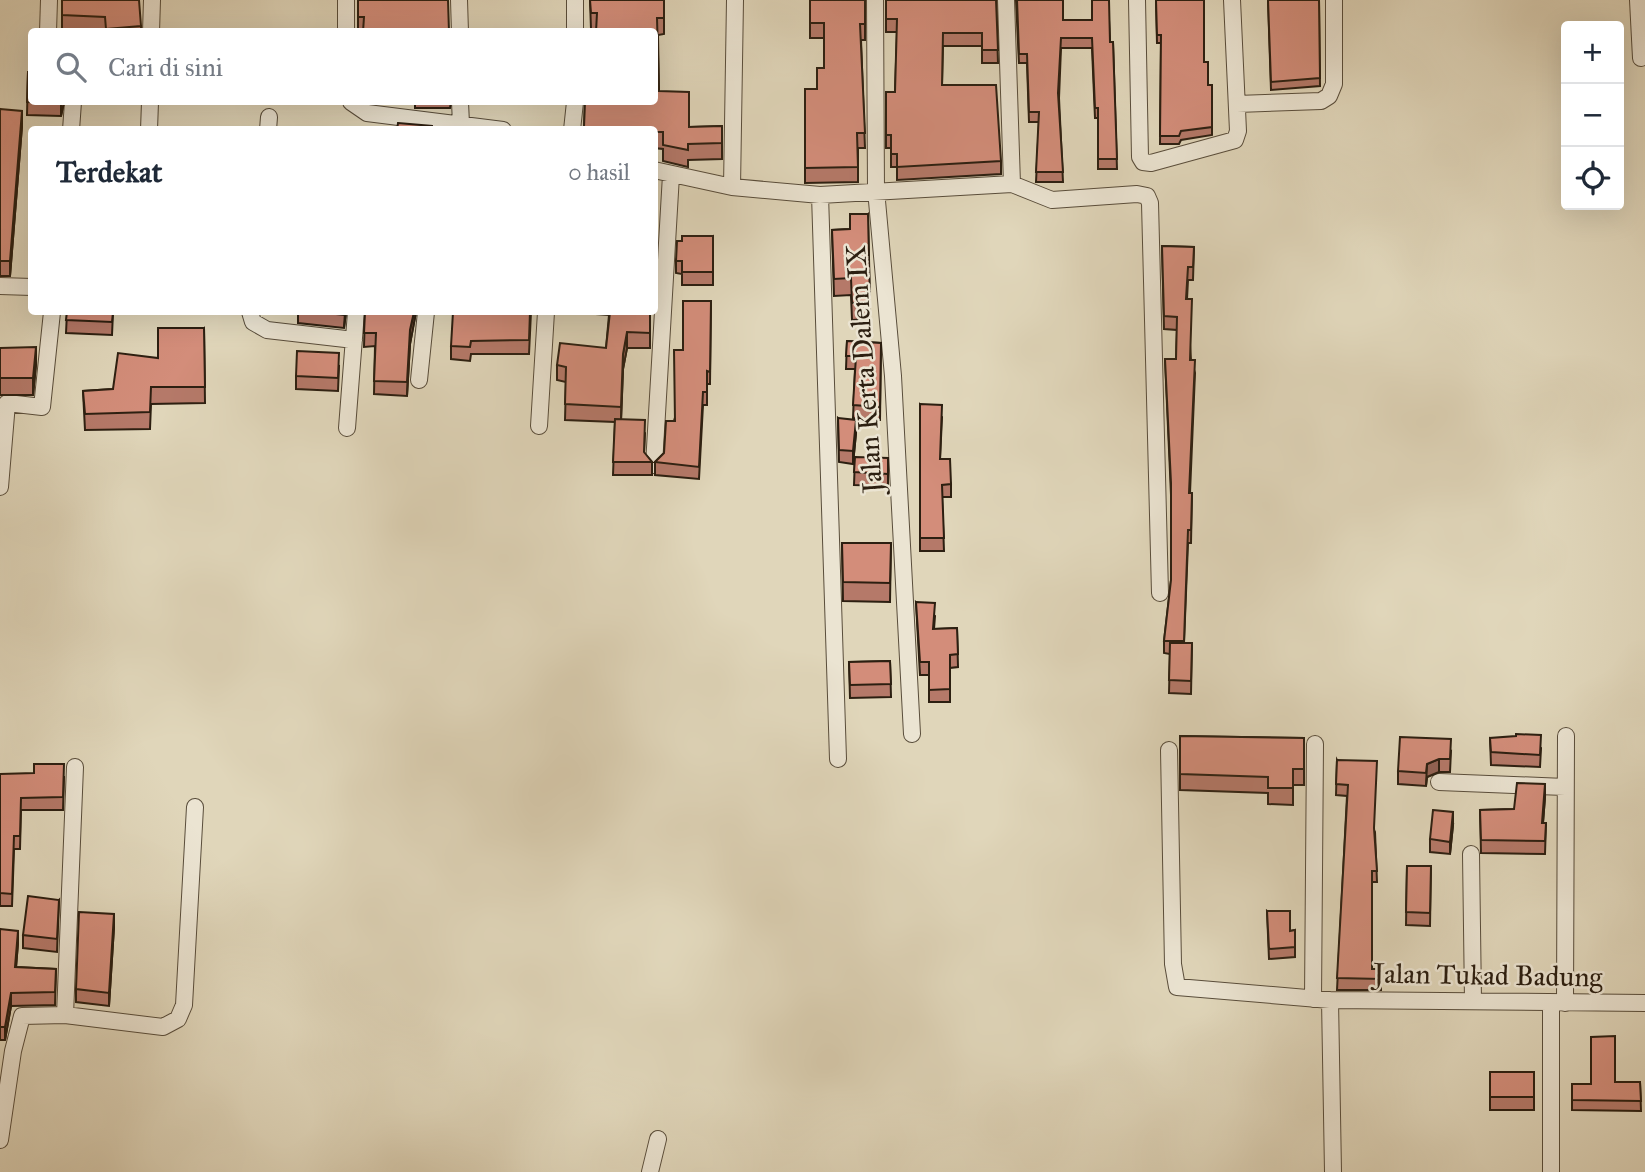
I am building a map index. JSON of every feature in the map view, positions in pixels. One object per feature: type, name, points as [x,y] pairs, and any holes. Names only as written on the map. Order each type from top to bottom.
[{"type":"street","points":[[48,28],[49,0]]},
{"type":"street","points":[[151,28],[152,0]]},
{"type":"street","points":[[346,0],[346,28]]},
{"type":"street","points":[[459,0],[460,28]]},
{"type":"street","points":[[575,0],[575,28]]},
{"type":"street","points":[[732,187],[735,0]]},
{"type":"street","name":"Jalan Kerta Dalem IX","points":[[875,0],[876,190],[893,376],[912,734]]},
{"type":"street","points":[[1006,0],[1012,184]]},
{"type":"street","points":[[1137,0],[1142,160],[1152,163],[1235,140],[1237,104],[1232,0]]},
{"type":"street","points":[[1237,104],[1321,101],[1329,96],[1334,84],[1334,0]]},
{"type":"street","points":[[1638,0],[1641,58]]},
{"type":"street","points":[[71,126],[74,105]]},
{"type":"street","points":[[149,126],[150,105]]},
{"type":"street","points":[[460,105],[460,124]]},
{"type":"street","points":[[572,126],[575,105]]},
{"type":"street","points":[[360,113],[441,126],[474,126]]},
{"type":"street","points":[[658,171],[732,187],[820,195],[1012,184],[1052,200],[1138,194],[1147,196],[1150,216],[1160,593]]},
{"type":"street","points":[[653,465],[671,176]]},
{"type":"street","points":[[820,195],[838,759]]},
{"type":"street","points":[[0,286],[28,287]]},
{"type":"street","points":[[0,487],[8,403],[42,407],[52,315]]},
{"type":"street","points":[[251,315],[253,322],[267,330],[354,340]]},
{"type":"street","points":[[347,428],[356,315]]},
{"type":"street","points":[[419,380],[426,315]]},
{"type":"street","points":[[539,426],[546,315]]},
{"type":"street","points":[[1552,1172],[1566,736]]},
{"type":"street","points":[[1315,744],[1321,1000],[1333,1172]]},
{"type":"street","name":"Jalan Tukad Badung","points":[[1169,750],[1175,985],[1321,1000],[1645,1003]]},
{"type":"street","points":[[65,1015],[75,767]]},
{"type":"street","points":[[1439,782],[1564,788]]},
{"type":"street","points":[[0,1140],[6,1051],[20,1017],[65,1015],[163,1027],[178,1019],[184,1005],[195,807]]},
{"type":"street","points":[[1471,854],[1473,1001]]},
{"type":"street","points":[[650,1172],[658,1139]]},
{"type":"building","points":[[62,0],[139,0],[141,26],[106,28],[105,17],[62,15]]},
{"type":"building","points":[[358,0],[448,0],[449,28],[363,28],[364,17],[358,17]]},
{"type":"building","points":[[590,0],[664,0],[664,18],[657,18],[657,28],[596,28],[597,13],[591,13]]},
{"type":"building","points":[[810,0],[865,0],[865,24],[860,24],[865,133],[857,133],[858,167],[805,168],[805,89],[817,89],[817,68],[824,68],[824,23],[810,23]]},
{"type":"building","points":[[886,0],[996,0],[998,50],[982,50],[982,33],[943,33],[942,85],[996,85],[1001,161],[897,167],[897,154],[891,154],[891,135],[886,135],[886,92],[895,92],[897,19],[886,19]]},
{"type":"building","points":[[1017,0],[1063,0],[1063,20],[1092,20],[1092,0],[1109,0],[1117,159],[1098,159],[1098,108],[1095,108],[1092,38],[1061,38],[1058,93],[1063,172],[1036,172],[1039,112],[1029,112],[1027,54],[1019,54]]},
{"type":"building","points":[[1156,0],[1204,0],[1204,62],[1208,62],[1208,85],[1212,85],[1212,127],[1181,131],[1179,136],[1160,136],[1161,35],[1157,35]]},
{"type":"building","points":[[1268,0],[1319,0],[1320,78],[1271,82]]},
{"type":"building","points":[[658,54],[659,91],[689,92],[689,127],[722,126],[722,143],[688,144],[688,150],[663,145],[663,132],[658,132],[658,126],[584,126],[585,105],[658,105]]},
{"type":"building","points":[[0,109],[22,111],[10,261],[0,261]]},
{"type":"building","points":[[398,123],[432,126],[398,126]]},
{"type":"building","points":[[850,214],[868,214],[870,302],[852,303],[851,278],[834,279],[832,230],[850,229]]},
{"type":"building","points":[[682,236],[713,236],[713,272],[682,272],[682,261],[676,261],[677,241],[682,241]]},
{"type":"building","points":[[1162,246],[1194,247],[1193,267],[1188,267],[1186,299],[1192,299],[1190,360],[1195,360],[1189,493],[1192,493],[1191,530],[1188,530],[1184,641],[1164,641],[1171,580],[1171,483],[1165,359],[1176,359],[1177,317],[1164,316]]},
{"type":"building","points":[[683,301],[711,301],[710,372],[707,371],[707,392],[703,392],[699,467],[655,462],[664,453],[666,421],[675,421],[674,350],[683,350]]},
{"type":"building","points":[[67,315],[113,315],[112,322],[66,320]]},
{"type":"building","points":[[365,315],[413,315],[407,382],[374,381],[376,333],[364,333]]},
{"type":"building","points":[[453,315],[530,315],[529,340],[471,341],[470,347],[451,346]]},
{"type":"building","points":[[610,315],[650,315],[650,333],[627,332],[623,354],[621,407],[565,404],[566,367],[557,365],[560,343],[606,348]]},
{"type":"building","points":[[158,328],[204,328],[205,387],[151,387],[150,412],[85,414],[83,391],[113,389],[118,353],[158,358]]},
{"type":"building","points":[[847,341],[881,343],[880,407],[853,405],[856,356],[846,356]]},
{"type":"building","points":[[36,347],[33,378],[0,378],[0,348]]},
{"type":"building","points":[[297,351],[339,353],[338,378],[296,376]]},
{"type":"building","points":[[920,404],[942,405],[940,459],[950,459],[951,484],[942,485],[944,538],[920,538]]},
{"type":"building","points":[[838,418],[856,420],[853,451],[839,450]]},
{"type":"building","points":[[615,419],[645,420],[644,452],[652,462],[613,462]]},
{"type":"building","points":[[855,457],[888,458],[888,474],[854,472]]},
{"type":"building","points":[[842,543],[891,543],[890,583],[843,582]]},
{"type":"building","points":[[916,602],[935,603],[933,629],[957,628],[958,654],[950,655],[950,689],[929,690],[929,662],[920,662]]},
{"type":"building","points":[[1170,643],[1192,643],[1191,681],[1169,680]]},
{"type":"building","points":[[890,661],[891,684],[850,685],[849,662]]},
{"type":"building","points":[[1516,734],[1541,735],[1540,755],[1491,752],[1490,738]]},
{"type":"building","points":[[1180,736],[1304,738],[1304,769],[1293,769],[1293,788],[1268,788],[1268,777],[1180,774]]},
{"type":"building","points":[[1400,737],[1451,739],[1450,759],[1439,759],[1427,764],[1426,773],[1398,771]]},
{"type":"building","points":[[1337,760],[1377,761],[1374,828],[1377,871],[1372,871],[1372,969],[1381,969],[1381,979],[1337,978],[1348,785],[1336,784]]},
{"type":"building","points":[[34,764],[64,764],[63,797],[21,798],[20,836],[14,836],[12,894],[0,893],[0,774],[34,773]]},
{"type":"building","points":[[1517,783],[1545,784],[1542,823],[1546,823],[1545,841],[1481,840],[1480,810],[1514,809]]},
{"type":"building","points":[[1433,810],[1453,812],[1450,842],[1430,839]]},
{"type":"building","points":[[1407,866],[1431,866],[1430,913],[1406,912]]},
{"type":"building","points":[[28,896],[59,900],[57,939],[23,935]]},
{"type":"building","points":[[1267,911],[1290,911],[1290,931],[1295,930],[1295,947],[1269,949]]},
{"type":"building","points":[[79,912],[114,914],[109,993],[76,989]]},
{"type":"building","points":[[0,929],[18,931],[15,967],[56,969],[55,992],[11,993],[5,1027],[0,1027]]},
{"type":"building","points":[[1615,1036],[1615,1082],[1640,1082],[1641,1101],[1572,1100],[1572,1084],[1591,1084],[1591,1037]]},
{"type":"building","points":[[1490,1072],[1534,1072],[1534,1097],[1490,1097]]}]
